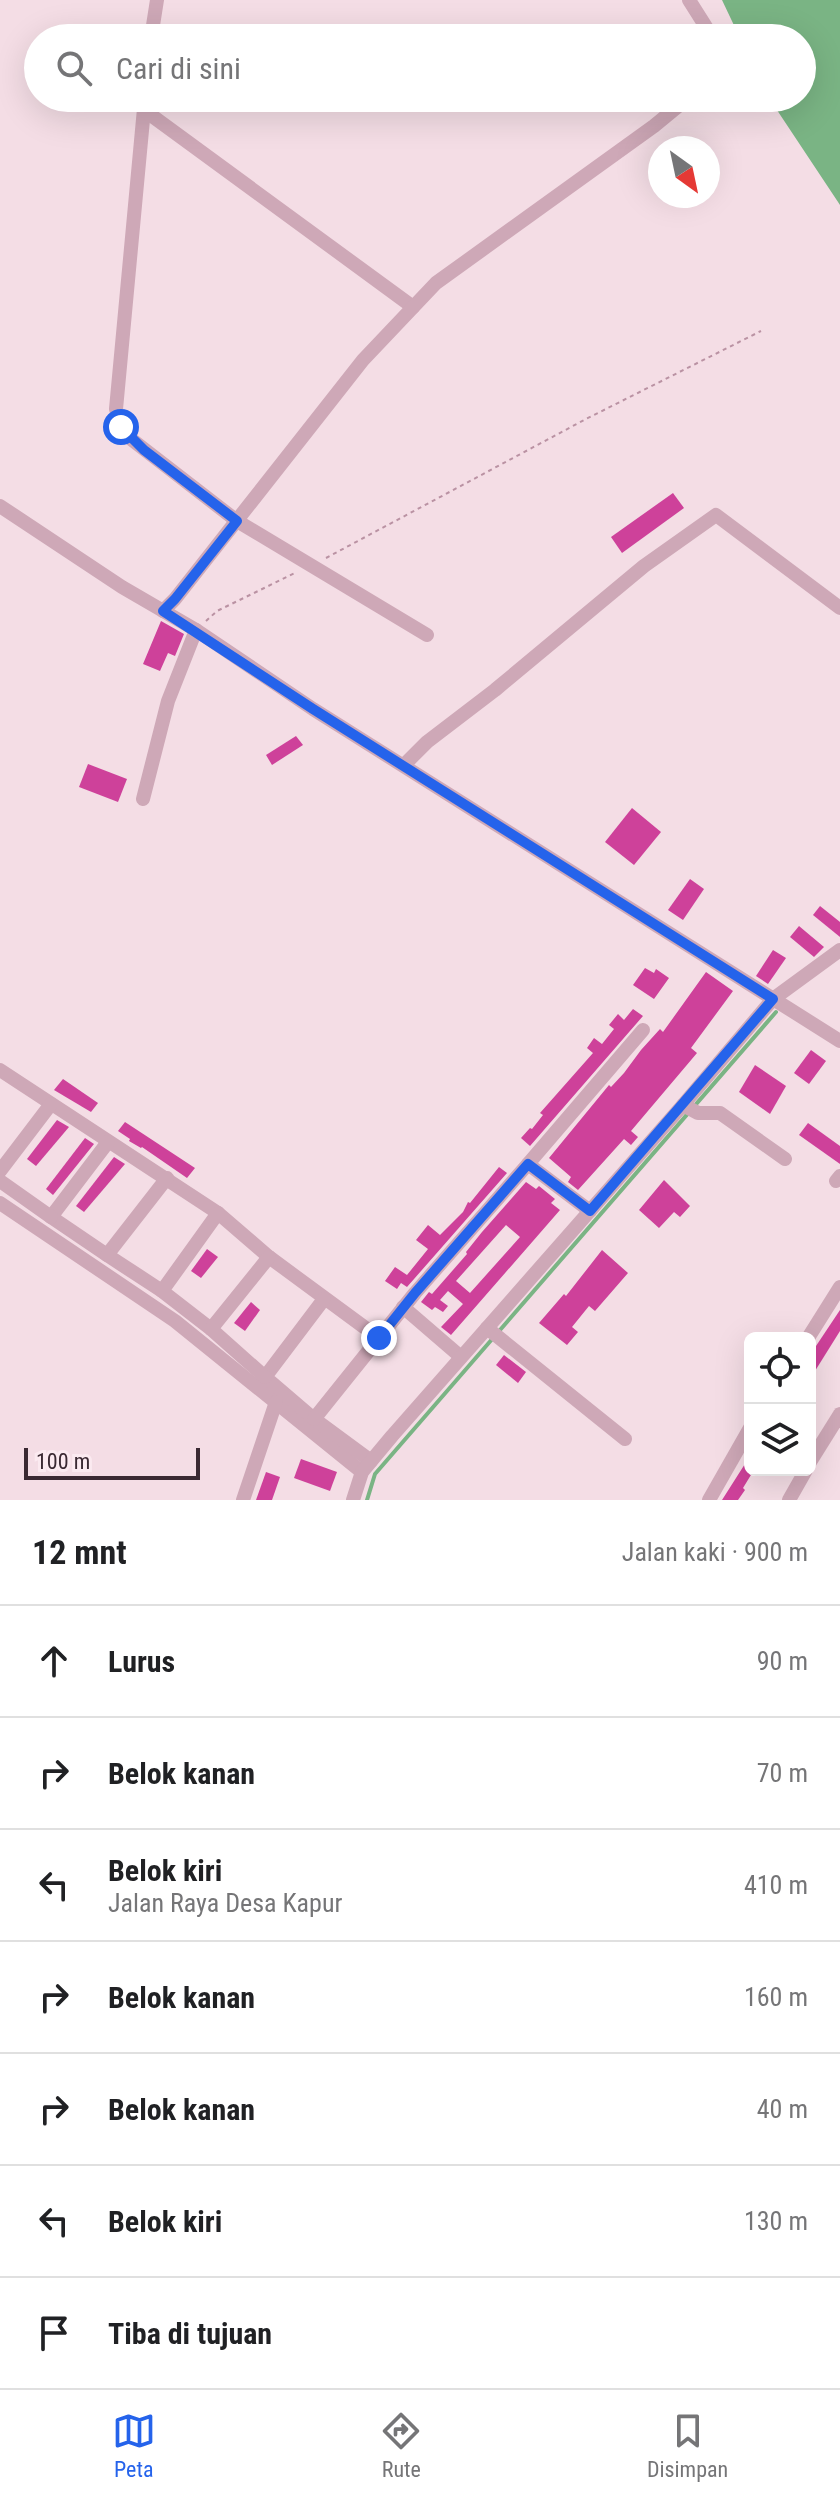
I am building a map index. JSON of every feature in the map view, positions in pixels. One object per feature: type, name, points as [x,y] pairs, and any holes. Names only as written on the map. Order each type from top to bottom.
[{"type":"street","points":[[153,24],[157,0]]},
{"type":"street","points":[[689,0],[704,24]]},
{"type":"street","points":[[143,112],[116,409],[121,427],[131,439],[237,521],[427,635]]},
{"type":"street","points":[[155,112],[413,307]]},
{"type":"street","points":[[163,611],[363,360],[436,283],[671,112]]},
{"type":"street","points":[[0,506],[73,556],[196,630],[313,709],[840,1041]]},
{"type":"street","points":[[404,765],[427,742],[495,690],[644,566],[716,515],[840,608]]},
{"type":"street","points":[[143,799],[168,701],[196,630]]},
{"type":"street","points":[[353,1500],[367,1467],[590,1211],[687,1107],[773,999],[840,950]]},
{"type":"street","points":[[314,1419],[403,1307],[643,1030]]},
{"type":"street","points":[[0,1070],[218,1213],[269,1257],[379,1338]]},
{"type":"street","points":[[0,1171],[51,1104]]},
{"type":"street","points":[[687,1107],[720,1113],[785,1159]]},
{"type":"street","points":[[51,1217],[108,1142]]},
{"type":"street","points":[[528,1164],[590,1211]]},
{"type":"street","points":[[107,1255],[167,1178]]},
{"type":"street","points":[[0,1181],[162,1291],[211,1329],[367,1467]]},
{"type":"street","points":[[0,1203],[175,1321],[276,1402],[367,1467]]},
{"type":"street","points":[[162,1291],[218,1213]]},
{"type":"street","points":[[211,1329],[269,1257]]},
{"type":"street","points":[[812,1332],[840,1287]]},
{"type":"street","points":[[265,1377],[324,1299]]},
{"type":"street","points":[[403,1307],[461,1357]]},
{"type":"street","points":[[487,1328],[625,1439]]},
{"type":"street","points":[[243,1500],[276,1402]]},
{"type":"street","points":[[816,1452],[840,1414]]},
{"type":"street","points":[[709,1500],[744,1439]]},
{"type":"street","points":[[789,1500],[803,1476]]},
{"type":"path","points":[[196,630],[217,611],[761,331]]},
{"type":"shaded area","points":[[722,0],[840,0],[840,205],[778,112],[816,112],[816,24],[733,24]]},
{"type":"building","points":[[673,493],[684,508],[622,553],[611,537]]},
{"type":"building","points":[[161,621],[184,634],[175,656],[168,653],[160,671],[143,664]]},
{"type":"building","points":[[296,736],[303,745],[272,765],[266,755]]},
{"type":"building","points":[[88,764],[127,779],[118,802],[79,787]]},
{"type":"building","points":[[632,808],[661,832],[634,865],[605,842]]},
{"type":"building","points":[[690,879],[704,889],[683,920],[668,910]]},
{"type":"building","points":[[820,906],[840,922],[840,937],[813,915]]},
{"type":"building","points":[[799,926],[824,947],[814,957],[790,937]]},
{"type":"building","points":[[773,950],[786,958],[768,984],[756,976]]},
{"type":"building","points":[[645,968],[654,973],[656,969],[669,978],[654,999],[633,985]]},
{"type":"building","points":[[706,972],[733,991],[691,1048],[697,1053],[631,1131],[638,1137],[631,1145],[624,1139],[578,1190],[568,1182],[571,1177],[549,1158],[609,1085],[611,1087],[624,1073],[660,1029],[663,1032]]},
{"type":"building","points":[[633,1009],[643,1016],[530,1146],[521,1138],[532,1129],[543,1115],[540,1113],[593,1053],[587,1048],[594,1038],[602,1044],[614,1029],[609,1025],[618,1014],[624,1020]]},
{"type":"building","points":[[811,1050],[826,1061],[809,1084],[794,1073]]},
{"type":"building","points":[[755,1065],[786,1086],[770,1114],[739,1092]]},
{"type":"building","points":[[63,1079],[98,1103],[91,1112],[54,1090]]},
{"type":"building","points":[[57,1120],[69,1127],[36,1166],[27,1159]]},
{"type":"building","points":[[125,1122],[195,1168],[187,1178],[129,1141],[118,1131]]},
{"type":"building","points":[[808,1123],[840,1146],[840,1164],[799,1135]]},
{"type":"building","points":[[85,1138],[94,1144],[53,1195],[46,1189]]},
{"type":"building","points":[[114,1157],[125,1164],[84,1212],[76,1206]]},
{"type":"building","points":[[499,1167],[507,1173],[407,1287],[401,1283],[397,1289],[385,1281],[395,1267],[407,1275],[428,1249],[416,1240],[428,1225],[440,1235]]},
{"type":"building","points":[[664,1180],[690,1206],[680,1217],[674,1212],[659,1228],[639,1210]]},
{"type":"building","points":[[526,1182],[536,1189],[539,1186],[555,1199],[551,1203],[560,1210],[451,1335],[441,1327],[463,1304],[448,1291],[440,1300],[448,1306],[443,1312],[435,1307],[432,1310],[421,1302],[429,1292],[432,1294],[467,1254]],"holes":[[[506,1225],[520,1237],[470,1293],[456,1281]]]},
{"type":"building","points":[[207,1249],[218,1257],[201,1278],[191,1271]]},
{"type":"building","points":[[602,1250],[628,1273],[595,1311],[589,1306],[572,1327],[578,1332],[567,1345],[539,1323],[564,1294],[566,1296]]},
{"type":"building","points":[[251,1302],[260,1310],[245,1331],[234,1323]]},
{"type":"building","points":[[840,1310],[840,1331],[816,1369],[816,1346]]},
{"type":"building","points":[[504,1355],[526,1372],[518,1383],[496,1365]]},
{"type":"building","points":[[301,1459],[337,1472],[330,1491],[294,1478]]},
{"type":"building","points":[[744,1465],[744,1476],[750,1476],[743,1488],[745,1490],[738,1500],[722,1500]]},
{"type":"building","points":[[266,1472],[280,1477],[272,1500],[256,1500]]},
{"type":"waterway","points":[[367,1500],[375,1474],[776,1012]]},
{"type":"route","points":[[121,427],[144,450],[237,521],[163,611],[773,999],[590,1211],[528,1164],[379,1338]]}]
